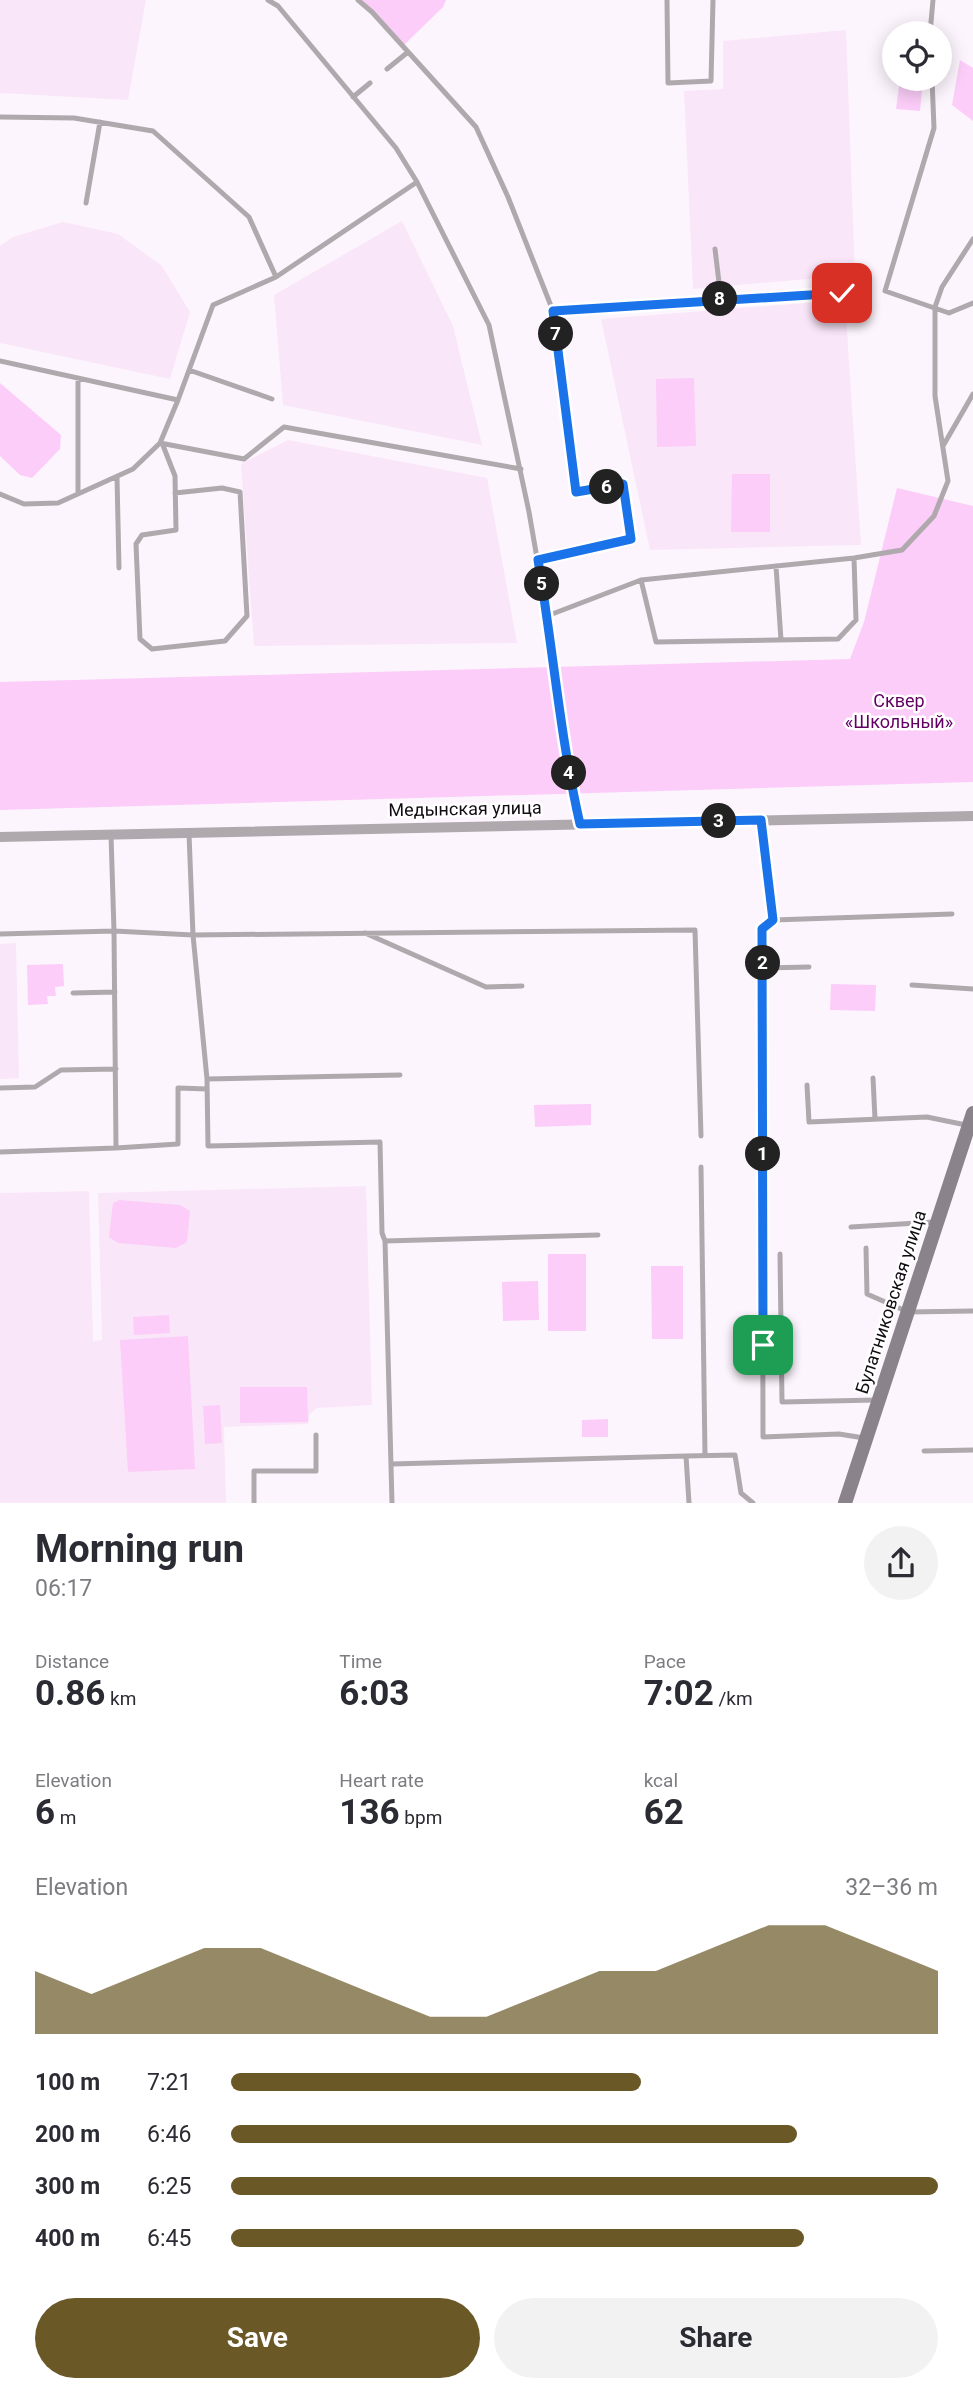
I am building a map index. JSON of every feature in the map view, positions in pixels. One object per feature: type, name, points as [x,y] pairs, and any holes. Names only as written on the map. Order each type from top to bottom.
[{"type":"street","name":"Медынская улица","points":[[0,837],[973,816]]},
{"type":"street","name":"Булатниковская улица","points":[[845,1503],[971,1120]]},
{"type":"lane","points":[[268,0],[278,6],[396,148],[417,183],[489,325],[538,560],[559,713],[580,824]]},
{"type":"lane","points":[[358,0],[476,127],[508,197],[553,311],[576,492],[623,484],[631,539],[538,560]]},
{"type":"lane","points":[[667,0],[668,83],[711,81],[713,0]]},
{"type":"lane","points":[[931,21],[933,0]]},
{"type":"lane","points":[[387,69],[408,52]]},
{"type":"lane","points":[[353,97],[370,83]]},
{"type":"lane","points":[[932,91],[934,128],[885,292],[949,313],[973,303]]},
{"type":"lane","points":[[0,117],[74,118],[153,131],[249,217],[276,277]]},
{"type":"lane","points":[[86,203],[100,122]]},
{"type":"lane","points":[[0,494],[24,505],[58,503],[133,469],[161,443],[213,305],[276,277],[417,183]]},
{"type":"lane","points":[[547,616],[641,580],[854,558],[902,550],[934,516],[948,481],[935,396],[935,307],[942,287],[973,239]]},
{"type":"lane","points":[[715,249],[721,299]]},
{"type":"lane","points":[[553,311],[842,293]]},
{"type":"lane","points":[[0,361],[178,400]]},
{"type":"lane","points":[[189,370],[272,398]]},
{"type":"lane","points":[[78,378],[78,494]]},
{"type":"lane","points":[[943,446],[973,394]]},
{"type":"lane","points":[[161,443],[244,459],[284,427],[521,469]]},
{"type":"lane","points":[[161,443],[175,476],[175,493],[176,530],[142,535],[136,544],[140,639],[152,649],[225,641],[247,616],[240,492],[222,488],[175,493]]},
{"type":"lane","points":[[117,477],[119,568]]},
{"type":"lane","points":[[641,580],[656,642],[838,639],[856,620],[854,558]]},
{"type":"lane","points":[[776,566],[781,640]]},
{"type":"lane","points":[[761,820],[773,920]]},
{"type":"lane","points":[[189,834],[193,935],[207,1088],[208,1146],[380,1142],[382,1233],[386,1241],[392,1503]]},
{"type":"lane","points":[[111,835],[116,1149]]},
{"type":"lane","points":[[866,1438],[839,1434],[763,1437],[762,929],[773,920],[951,914]]},
{"type":"lane","points":[[0,934],[114,931],[193,935],[695,930],[701,1136]]},
{"type":"lane","points":[[362,932],[486,987],[522,986]]},
{"type":"lane","points":[[763,968],[809,967]]},
{"type":"lane","points":[[912,985],[973,989]]},
{"type":"lane","points":[[73,993],[115,992]]},
{"type":"lane","points":[[0,1088],[35,1087],[61,1070],[116,1069]]},
{"type":"lane","points":[[206,1079],[400,1075]]},
{"type":"lane","points":[[873,1078],[875,1119]]},
{"type":"lane","points":[[807,1085],[809,1122],[927,1116],[971,1120]]},
{"type":"lane","points":[[0,1152],[116,1149],[178,1144],[178,1088],[207,1088]]},
{"type":"lane","points":[[701,1167],[705,1455]]},
{"type":"lane","points":[[851,1227],[937,1222]]},
{"type":"lane","points":[[386,1241],[598,1235]]},
{"type":"lane","points":[[866,1248],[867,1294],[908,1312],[973,1311]]},
{"type":"lane","points":[[780,1254],[782,1402],[879,1400]]},
{"type":"lane","points":[[254,1503],[254,1471],[316,1471],[316,1435]]},
{"type":"lane","points":[[923,1451],[973,1450]]},
{"type":"lane","points":[[392,1464],[735,1455],[741,1493],[753,1503]]},
{"type":"lane","points":[[686,1456],[689,1503]]},
{"type":"shaded area","points":[[0,0],[146,0],[128,100],[0,93]]},
{"type":"shaded area","points":[[846,30],[855,275],[693,289],[684,91],[723,89],[723,41]]},
{"type":"shaded area","points":[[402,221],[453,326],[482,445],[283,405],[274,295]]},
{"type":"shaded area","points":[[63,222],[118,234],[162,266],[190,312],[170,379],[0,343],[0,246],[13,237]]},
{"type":"shaded area","points":[[845,300],[861,545],[650,550],[601,319]]},
{"type":"shaded area","points":[[288,440],[487,478],[517,643],[254,646],[241,464]]},
{"type":"shaded area","points":[[16,943],[19,1078],[0,1079],[0,944]]},
{"type":"shaded area","points":[[366,1186],[372,1405],[317,1408],[310,1414],[308,1424],[224,1427],[226,1503],[0,1503],[0,1193],[89,1191],[93,1341],[102,1340],[98,1193]]},
{"type":"green space","points":[[358,0],[446,0],[443,7],[403,46]]},
{"type":"green space","points":[[960,60],[973,68],[973,121],[952,105]]},
{"type":"green space","points":[[898,91],[922,91],[920,111],[896,109]]},
{"type":"green space","points":[[694,378],[696,446],[657,447],[656,379]]},
{"type":"green space","points":[[0,383],[61,435],[60,449],[32,478],[20,475],[0,456]]},
{"type":"green space","points":[[732,474],[770,474],[770,532],[731,532]]},
{"type":"green space","name":"Сквер «Школьный»","points":[[897,488],[973,506],[973,782],[0,810],[0,682],[850,659],[864,622]]},
{"type":"green space","points":[[63,964],[64,986],[55,987],[56,996],[47,996],[48,1004],[28,1005],[27,965]]},
{"type":"green space","points":[[831,984],[876,985],[875,1011],[830,1010]]},
{"type":"green space","points":[[591,1104],[591,1125],[535,1127],[534,1105]]},
{"type":"green space","points":[[119,1200],[180,1205],[190,1211],[187,1242],[176,1248],[118,1243],[109,1237],[113,1203]]},
{"type":"green space","points":[[548,1254],[586,1254],[586,1331],[548,1331]]},
{"type":"green space","points":[[651,1266],[683,1266],[683,1339],[652,1339]]},
{"type":"green space","points":[[538,1281],[539,1320],[503,1321],[502,1282]]},
{"type":"green space","points":[[169,1315],[170,1333],[134,1335],[133,1317]]},
{"type":"green space","points":[[188,1336],[195,1469],[128,1472],[120,1340]]},
{"type":"green space","points":[[240,1387],[307,1387],[308,1422],[240,1423]]},
{"type":"green space","points":[[220,1405],[222,1443],[205,1444],[203,1406]]},
{"type":"green space","points":[[608,1419],[608,1437],[582,1437],[582,1420]]},
{"type":"route","points":[[763,1345],[762,929],[773,920],[761,820],[580,824],[559,713],[538,560],[631,539],[623,484],[576,492],[553,311],[842,293]]}]
